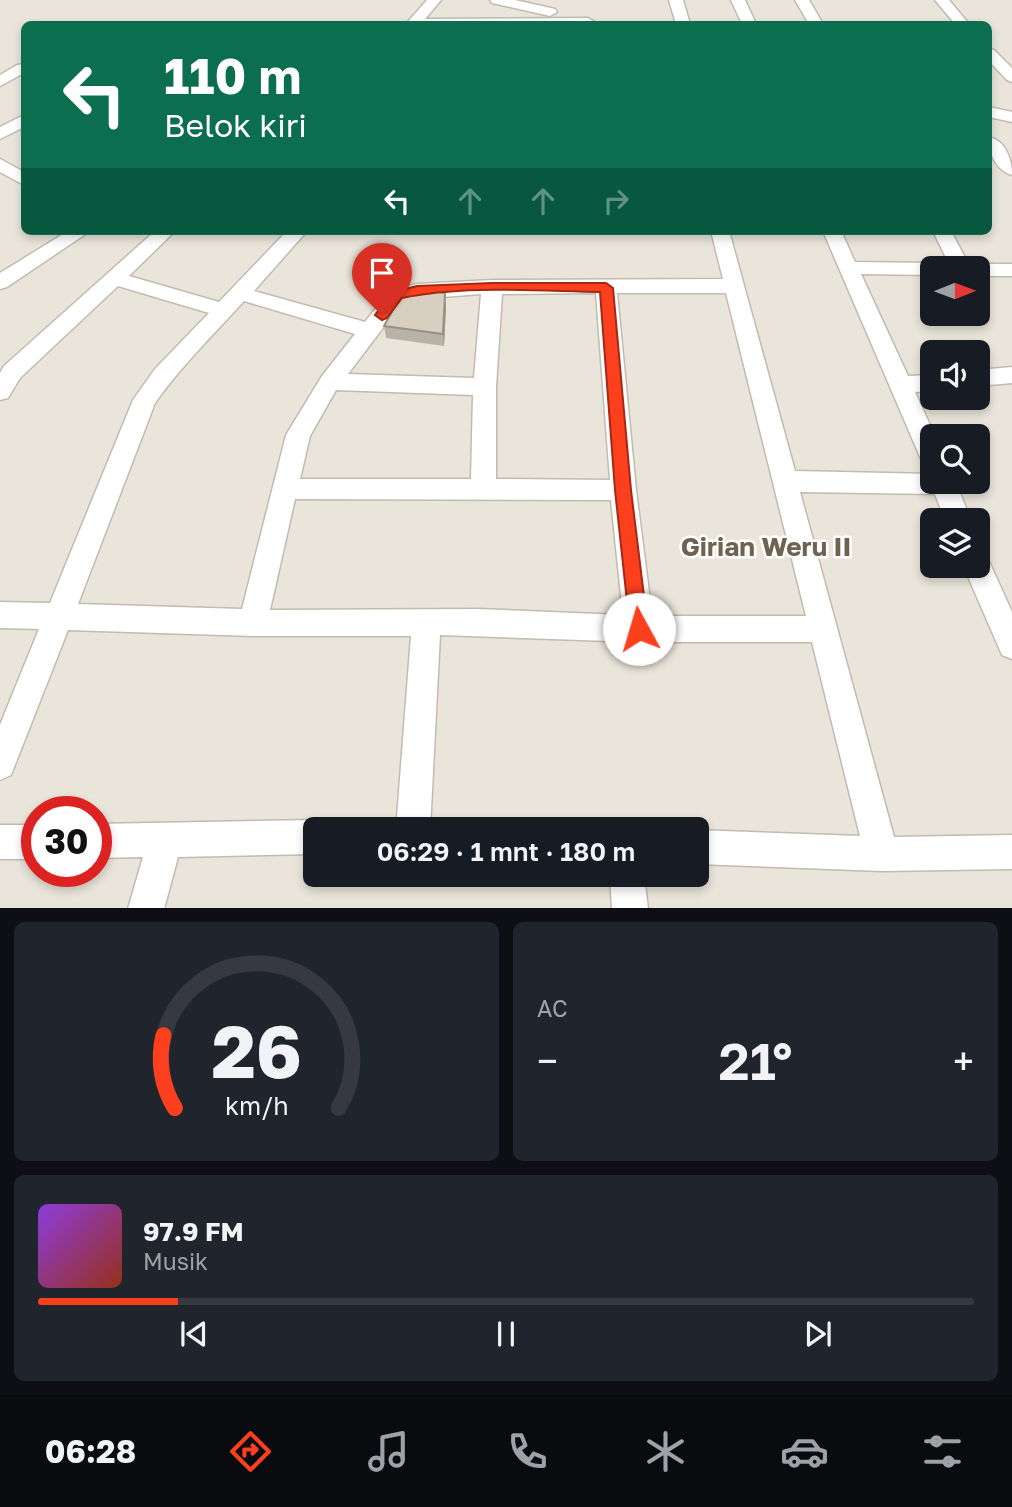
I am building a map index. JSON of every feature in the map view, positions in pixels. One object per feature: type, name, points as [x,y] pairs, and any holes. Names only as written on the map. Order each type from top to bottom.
[{"type":"street","points":[[416,21],[434,0]]},
{"type":"street","points":[[497,0],[585,21]]},
{"type":"street","points":[[676,0],[682,21]]},
{"type":"street","points":[[737,0],[748,21]]},
{"type":"street","points":[[802,0],[814,21]]},
{"type":"street","points":[[942,0],[960,21]]},
{"type":"street","points":[[992,56],[1012,76]]},
{"type":"street","points":[[0,64],[21,68]]},
{"type":"street","points":[[0,81],[21,69]]},
{"type":"street","points":[[992,113],[1012,117]]},
{"type":"street","points":[[0,134],[21,122]]},
{"type":"street","points":[[992,146],[1012,170]]},
{"type":"street","points":[[0,164],[21,178]]},
{"type":"street","points":[[1,280],[74,235]]},
{"type":"street","points":[[0,392],[12,372],[162,235]]},
{"type":"street","points":[[0,764],[145,400],[163,375],[234,303],[294,235]]},
{"type":"street","points":[[721,235],[882,854]]},
{"type":"street","points":[[834,235],[920,429]]},
{"type":"street","points":[[944,235],[955,256]]},
{"type":"street","points":[[849,268],[920,269]]},
{"type":"street","points":[[990,270],[1012,270]]},
{"type":"street","points":[[115,278],[371,331]]},
{"type":"street","points":[[253,623],[299,435],[330,382],[397,295],[417,291],[492,287],[733,286]]},
{"type":"street","points":[[483,488],[485,387],[492,287]]},
{"type":"street","points":[[606,288],[623,490],[639,629]]},
{"type":"street","points":[[990,377],[1012,375]]},
{"type":"street","points":[[330,382],[485,387]]},
{"type":"street","points":[[901,386],[920,384]]},
{"type":"street","points":[[784,481],[920,482]]},
{"type":"street","points":[[285,489],[623,490]]},
{"type":"street","points":[[986,578],[1003,604],[1012,645]]},
{"type":"street","points":[[0,615],[253,623],[426,622],[639,629],[823,629]]},
{"type":"street","points":[[414,817],[426,622]]},
{"type":"street","points":[[112,841],[303,837]]},
{"type":"street","points":[[146,908],[165,840]]},
{"type":"street","points":[[0,842],[21,842]]},
{"type":"street","points":[[709,847],[882,854],[1012,852]]},
{"type":"street","points":[[628,887],[630,908]]},
{"type":"shaded area","points":[[0,0],[1012,0],[1012,908],[0,908]]},
{"type":"building","points":[[420,289],[445,293],[443,334],[384,326],[404,290]]},
{"type":"district","name":"Girian Weru II","points":[[766,547]]},
{"type":"route","points":[[382,315],[392,299],[407,292],[492,287],[606,288],[623,490],[639,629]]}]
